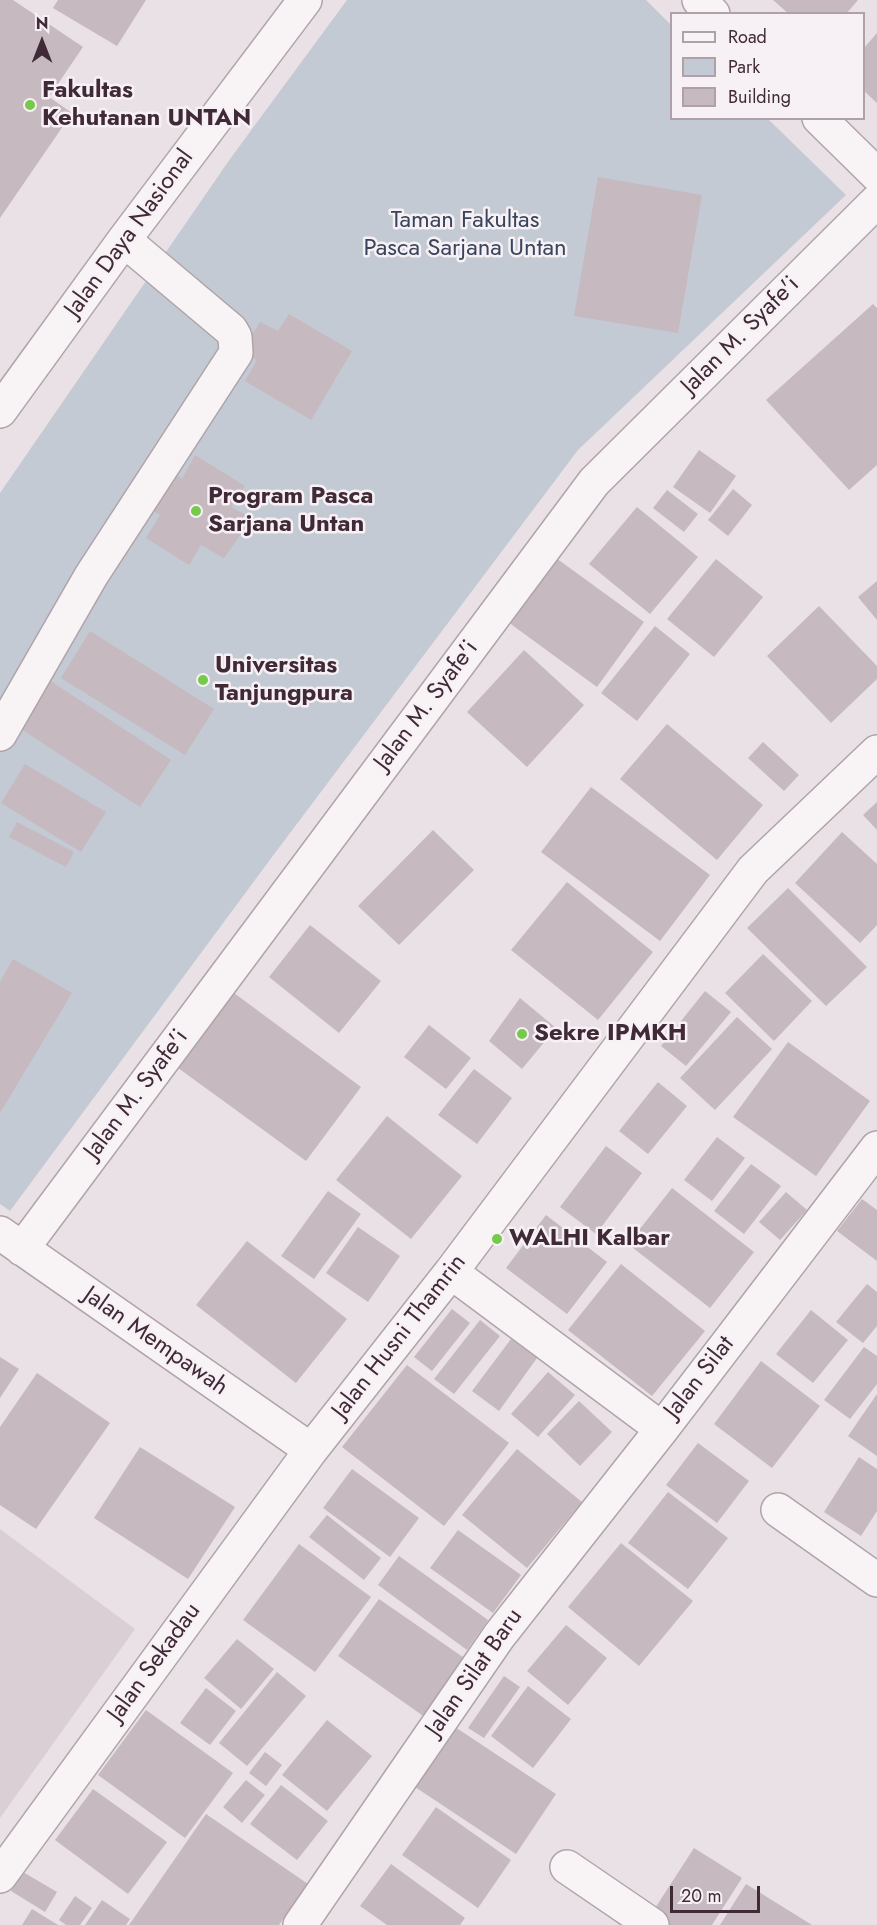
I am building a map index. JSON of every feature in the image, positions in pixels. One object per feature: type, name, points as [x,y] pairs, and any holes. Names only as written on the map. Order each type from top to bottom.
[{"type":"street","name":"Jalan Daya Nasional","points":[[0,411],[124,240],[305,0]]},
{"type":"street","points":[[699,0],[710,12]]},
{"type":"street","points":[[821,120],[877,175]]},
{"type":"street","name":"Jalan M. Syafe'i","points":[[11,1241],[594,482],[877,201]]},
{"type":"street","points":[[0,734],[91,576],[236,353],[235,337],[231,330],[124,240]]},
{"type":"street","name":"Jalan Husni Thamrin","points":[[311,1450],[451,1272],[753,870],[877,752]]},
{"type":"street","name":"Jalan Silat","points":[[451,1272],[662,1428],[877,1148]]},
{"type":"street","name":"Jalan Mempawah","points":[[11,1241],[311,1450]]},
{"type":"street","name":"Jalan Silat Baru","points":[[300,1925],[499,1636],[662,1428]]},
{"type":"street","name":"Jalan Sekadau","points":[[0,1876],[311,1450]]},
{"type":"street","points":[[778,1510],[877,1580]]},
{"type":"street","points":[[567,1867],[652,1925]]},
{"type":"shaded area","points":[[0,1529],[135,1629],[0,1818]]},
{"type":"green space","name":"Taman Fakultas Pasca Sarjana Untan","points":[[347,0],[646,0],[670,24],[670,120],[769,120],[846,195],[578,450],[10,1211],[0,1204],[0,493],[230,159]]},
{"type":"building","name":"Fakultas Kehutanan UNTAN","points":[[0,0],[13,0],[83,47],[49,97],[72,113],[0,218]]},
{"type":"building","points":[[58,0],[146,0],[117,46],[53,8]]},
{"type":"building","points":[[773,0],[858,0],[848,12],[787,12]]},
{"type":"building","points":[[877,33],[877,103],[865,92],[865,47]]},
{"type":"building","points":[[598,177],[702,195],[678,333],[574,316]]},
{"type":"building","points":[[873,304],[877,308],[877,465],[849,490],[766,400]]},
{"type":"building","name":"Program Pasca Sarjana Untan","points":[[289,314],[352,351],[311,420],[245,381],[257,360],[242,351],[260,322],[278,331]]},
{"type":"building","points":[[699,450],[736,476],[710,513],[673,487]]},
{"type":"building","name":"Program Pasca Sarjana Untan","points":[[195,455],[245,486],[231,507],[252,518],[224,558],[201,545],[189,565],[146,538],[160,515],[140,503],[164,466],[182,479]]},
{"type":"building","points":[[733,489],[752,505],[728,536],[708,520]]},
{"type":"building","points":[[667,490],[698,514],[684,532],[653,508]]},
{"type":"building","points":[[637,507],[698,557],[650,614],[589,564]]},
{"type":"building","points":[[556,558],[644,622],[597,687],[508,622]]},
{"type":"building","points":[[716,559],[763,597],[714,657],[667,619]]},
{"type":"building","points":[[877,581],[877,620],[858,597]]},
{"type":"building","points":[[819,606],[877,666],[877,679],[831,723],[767,656]]},
{"type":"building","points":[[655,626],[690,654],[637,721],[601,693]]},
{"type":"building","points":[[90,631],[214,709],[185,755],[61,678]]},
{"type":"building","points":[[524,650],[584,705],[527,767],[467,712]]},
{"type":"building","points":[[49,680],[171,760],[140,807],[18,727]]},
{"type":"building","points":[[667,724],[763,805],[717,860],[620,779]]},
{"type":"building","points":[[763,742],[799,775],[784,791],[748,758]]},
{"type":"building","points":[[25,764],[106,812],[81,852],[1,803]]},
{"type":"building","points":[[591,787],[710,875],[660,941],[541,852]]},
{"type":"building","points":[[877,802],[877,830],[863,815]]},
{"type":"building","points":[[17,822],[74,852],[66,867],[9,837]]},
{"type":"building","points":[[433,830],[474,870],[399,945],[358,906]]},
{"type":"building","points":[[842,832],[877,864],[877,925],[860,943],[795,883]]},
{"type":"building","points":[[567,882],[653,952],[598,1020],[511,950]]},
{"type":"building","points":[[788,888],[867,967],[826,1006],[747,928]]},
{"type":"building","points":[[310,925],[381,981],[339,1033],[269,977]]},
{"type":"building","points":[[763,954],[812,1001],[774,1041],[725,993]]},
{"type":"building","points":[[13,959],[72,993],[0,1113],[0,982]]},
{"type":"building","points":[[230,990],[361,1087],[306,1161],[174,1065]]},
{"type":"building","points":[[705,991],[731,1012],[686,1066],[661,1046]]},
{"type":"building","name":"Sekre IPMKH","points":[[520,998],[556,1028],[522,1069],[489,1041]]},
{"type":"building","points":[[737,1017],[772,1049],[715,1110],[680,1078]]},
{"type":"building","points":[[429,1025],[471,1058],[446,1089],[404,1057]]},
{"type":"building","points":[[788,1042],[870,1101],[816,1176],[733,1117]]},
{"type":"building","points":[[474,1069],[512,1098],[477,1144],[438,1115]]},
{"type":"building","points":[[658,1082],[687,1106],[648,1154],[619,1131]]},
{"type":"building","points":[[387,1116],[462,1176],[411,1239],[336,1180]]},
{"type":"building","points":[[717,1137],[745,1158],[712,1201],[684,1180]]},
{"type":"building","points":[[606,1146],[642,1173],[596,1234],[560,1207]]},
{"type":"building","points":[[751,1164],[781,1186],[744,1234],[714,1211]]},
{"type":"building","points":[[672,1188],[754,1252],[710,1308],[628,1244]]},
{"type":"building","points":[[328,1191],[361,1214],[314,1279],[281,1256]]},
{"type":"building","points":[[786,1192],[807,1210],[780,1240],[759,1222]]},
{"type":"building","points":[[862,1199],[877,1210],[877,1261],[837,1231]]},
{"type":"building","points":[[546,1215],[607,1262],[567,1314],[506,1268]]},
{"type":"building","points":[[358,1227],[400,1256],[368,1302],[326,1273]]},
{"type":"building","points":[[247,1241],[347,1319],[296,1383],[196,1305]]},
{"type":"building","points":[[621,1264],[705,1331],[652,1396],[568,1330]]},
{"type":"building","points":[[867,1284],[877,1292],[877,1326],[863,1343],[836,1322]]},
{"type":"building","points":[[452,1309],[470,1323],[432,1371],[414,1357]]},
{"type":"building","points":[[811,1310],[848,1340],[813,1383],[776,1354]]},
{"type":"building","points":[[480,1320],[500,1336],[454,1394],[434,1379]]},
{"type":"building","points":[[511,1339],[537,1358],[499,1411],[472,1391]]},
{"type":"building","points":[[864,1347],[877,1356],[877,1384],[850,1419],[824,1400]]},
{"type":"building","points":[[0,1357],[19,1369],[0,1398]]},
{"type":"building","points":[[761,1361],[820,1406],[772,1468],[714,1424]]},
{"type":"building","points":[[407,1365],[509,1443],[444,1526],[342,1447]]},
{"type":"building","points":[[548,1372],[575,1395],[538,1437],[511,1414]]},
{"type":"building","points":[[37,1373],[110,1423],[36,1529],[0,1505],[0,1427]]},
{"type":"building","points":[[877,1394],[877,1456],[848,1436]]},
{"type":"building","points":[[579,1401],[612,1432],[580,1466],[547,1434]]},
{"type":"building","points":[[698,1443],[749,1481],[717,1523],[666,1485]]},
{"type":"building","points":[[140,1447],[235,1507],[188,1579],[94,1518]]},
{"type":"building","points":[[517,1449],[582,1502],[527,1568],[462,1515]]},
{"type":"building","points":[[859,1457],[877,1469],[877,1511],[861,1536],[824,1512]]},
{"type":"building","points":[[352,1469],[419,1518],[390,1557],[323,1508]]},
{"type":"building","points":[[668,1492],[728,1538],[688,1589],[628,1543]]},
{"type":"building","points":[[327,1515],[381,1558],[364,1580],[309,1537]]},
{"type":"building","points":[[458,1530],[521,1575],[493,1613],[430,1568]]},
{"type":"building","points":[[621,1543],[693,1601],[639,1666],[568,1607]]},
{"type":"building","points":[[299,1544],[371,1597],[315,1672],[243,1620]]},
{"type":"building","points":[[399,1556],[488,1620],[467,1650],[378,1585]]},
{"type":"building","points":[[379,1599],[470,1662],[429,1720],[338,1656]]},
{"type":"building","points":[[566,1625],[607,1658],[568,1705],[527,1671]]},
{"type":"building","points":[[237,1639],[274,1669],[241,1709],[204,1678]]},
{"type":"building","points":[[277,1672],[306,1696],[247,1766],[219,1743]]},
{"type":"building","points":[[504,1676],[520,1687],[484,1738],[468,1728]]},
{"type":"building","points":[[528,1686],[571,1719],[533,1768],[491,1736]]},
{"type":"building","points":[[206,1688],[236,1711],[210,1745],[180,1723]]},
{"type":"building","points":[[146,1710],[233,1773],[185,1838],[98,1775]]},
{"type":"building","points":[[327,1720],[372,1756],[327,1811],[282,1775]]},
{"type":"building","points":[[452,1725],[556,1794],[516,1854],[412,1785]]},
{"type":"building","points":[[265,1752],[282,1765],[266,1786],[249,1773]]},
{"type":"building","points":[[246,1780],[265,1795],[242,1823],[223,1807]]},
{"type":"building","points":[[281,1785],[328,1821],[297,1860],[250,1824]]},
{"type":"building","points":[[93,1789],[167,1842],[128,1894],[55,1840]]},
{"type":"building","points":[[436,1807],[511,1860],[478,1908],[402,1855]]},
{"type":"building","points":[[206,1814],[308,1884],[279,1925],[129,1925]]},
{"type":"building","points":[[694,1848],[742,1878],[712,1925],[664,1925],[650,1916]]},
{"type":"building","points":[[391,1864],[465,1918],[460,1925],[387,1925],[360,1906]]},
{"type":"building","points":[[23,1872],[57,1892],[45,1912],[11,1891]]},
{"type":"building","points":[[746,1884],[812,1925],[720,1925]]},
{"type":"building","points":[[75,1896],[92,1908],[80,1925],[66,1925],[59,1920]]},
{"type":"building","points":[[102,1900],[130,1919],[126,1925],[85,1925]]},
{"type":"building","points":[[32,1909],[58,1925],[22,1925]]},
{"type":"place","name":"Fakultas Kehutanan UNTAN","points":[[30,105]]},
{"type":"place","name":"Program Pasca Sarjana Untan","points":[[196,511]]},
{"type":"place","name":"Universitas Tanjungpura","points":[[203,680]]},
{"type":"place","name":"Sekre IPMKH","points":[[522,1034]]},
{"type":"place","name":"WALHI Kalbar","points":[[497,1239]]}]
